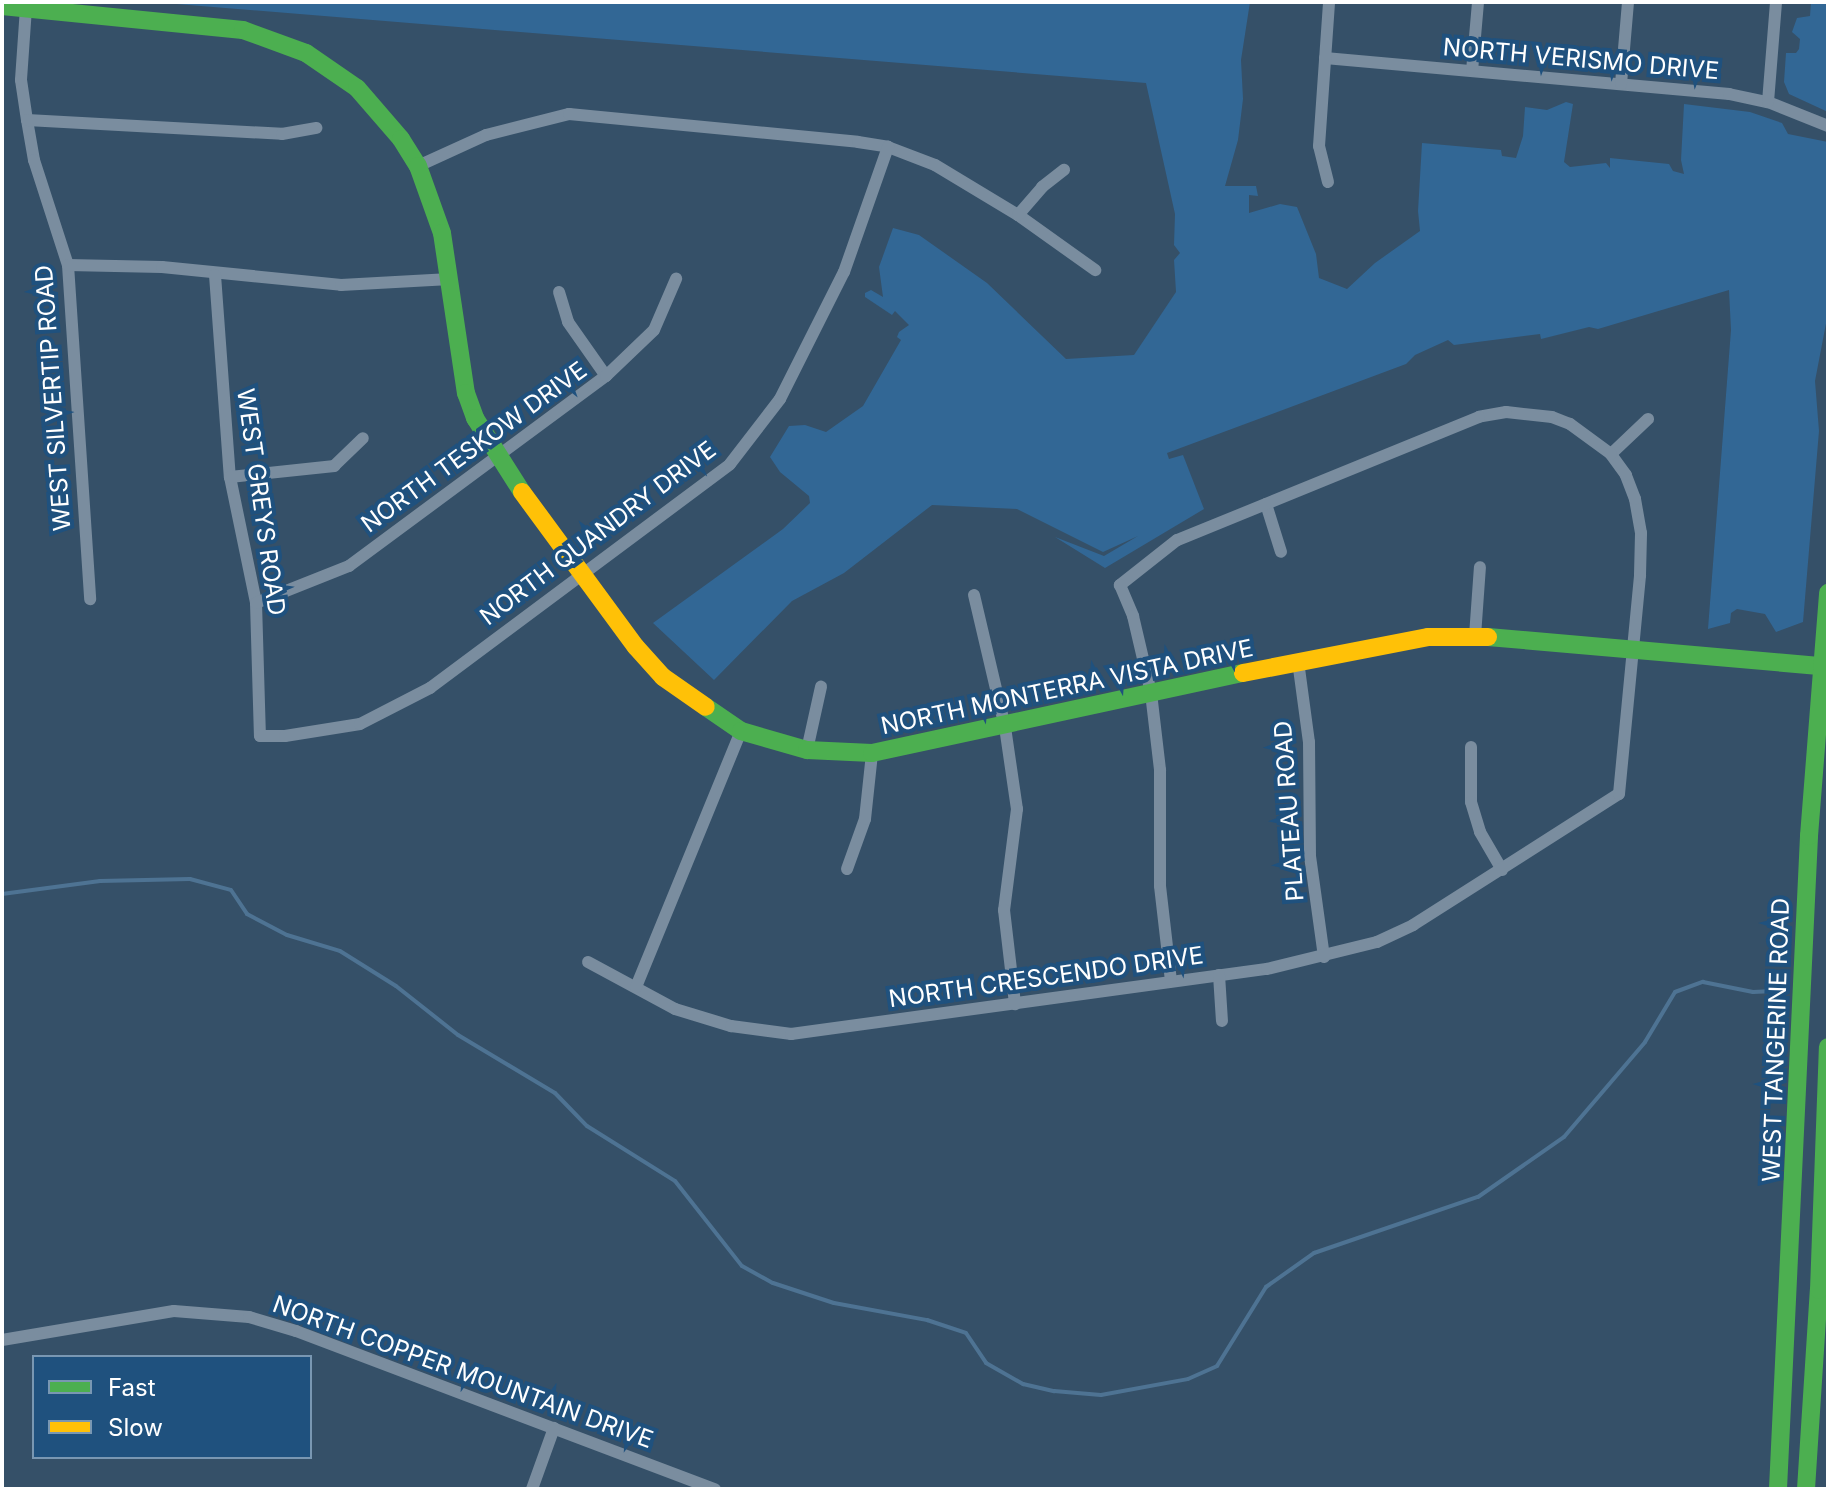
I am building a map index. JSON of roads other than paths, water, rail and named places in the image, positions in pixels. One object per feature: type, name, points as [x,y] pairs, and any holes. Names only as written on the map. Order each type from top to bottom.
[{"type":"street","points":[[1328,182],[1319,146],[1329,2]]},
{"type":"street","points":[[1472,71],[1478,2]]},
{"type":"street","points":[[1621,84],[1628,2]]},
{"type":"street","points":[[1768,102],[1776,2]]},
{"type":"street","name":"NORTH MONTERRA VISTA DRIVE","points":[[2,6],[206,24],[272,39],[306,53],[357,88],[401,139],[418,166],[438,218],[466,393],[475,418],[498,458],[663,677],[741,731],[807,750],[872,753],[1005,727],[1383,643],[1475,636],[1825,667]]},
{"type":"street","name":"WEST SILVERTIP ROAD","points":[[26,8],[21,80],[27,120],[34,160],[68,265],[90,599]]},
{"type":"street","name":"NORTH VERISMO DRIVE","points":[[1325,58],[1729,94],[1768,102],[1828,126]]},
{"type":"street","points":[[418,166],[486,135],[569,114],[888,147],[935,165],[1018,215],[1095,270]]},
{"type":"street","points":[[27,120],[282,134],[316,128]]},
{"type":"street","name":"NORTH QUANDRY DRIVE","points":[[260,736],[285,736],[360,724],[430,688],[730,464],[780,399],[844,272],[888,147]]},
{"type":"street","points":[[1018,215],[1042,187],[1064,170]]},
{"type":"street","points":[[68,265],[162,267],[215,275],[341,285],[450,279]]},
{"type":"street","name":"WEST GREYS ROAD","points":[[215,275],[230,477],[256,603],[260,736]]},
{"type":"street","name":"NORTH TESKOW DRIVE","points":[[256,603],[349,566],[606,376],[654,330],[676,279]]},
{"type":"street","points":[[559,292],[568,322],[606,376]]},
{"type":"street","points":[[1171,981],[1160,886],[1160,770],[1151,693],[1133,616],[1120,585],[1177,540],[1479,417],[1506,412],[1552,417],[1570,424],[1611,454],[1626,475],[1635,499],[1641,533],[1634,650]]},
{"type":"street","points":[[1611,454],[1648,419]]},
{"type":"street","points":[[230,477],[334,466],[363,438]]},
{"type":"street","points":[[1266,504],[1281,552]]},
{"type":"street","points":[[1475,636],[1480,567]]},
{"type":"street","name":"WEST TANGERINE ROAD","points":[[1778,1489],[1789,1312],[1807,867],[1825,667],[1828,593]]},
{"type":"street","points":[[974,595],[1005,727],[1017,809],[1004,910],[1015,1004]]},
{"type":"street","name":"NORTH CRESCENDO DRIVE","points":[[588,962],[675,1009],[731,1026],[791,1034],[1219,975],[1324,957],[1377,942],[1413,925],[1619,794],[1634,650]]},
{"type":"street","name":"PLATEAU ROAD","points":[[1298,661],[1309,742],[1310,856],[1324,957]]},
{"type":"street","points":[[807,750],[821,687]]},
{"type":"street","points":[[636,987],[741,731]]},
{"type":"street","points":[[1471,747],[1471,802],[1480,832],[1502,870]]},
{"type":"street","points":[[847,869],[865,819],[872,753]]},
{"type":"street","points":[[1219,975],[1222,1021]]},
{"type":"street","points":[[1806,1489],[1819,1290],[1828,1047]]},
{"type":"street","name":"NORTH COPPER MOUNTAIN DRIVE","points":[[2,1340],[174,1311],[249,1317],[296,1331],[715,1489]]},
{"type":"street","points":[[532,1489],[554,1428]]},
{"type":"waterway","points":[[2,894],[100,881],[190,879],[231,890],[247,914],[287,935],[340,951],[396,986],[458,1035],[555,1093],[587,1126],[675,1181],[742,1266],[773,1283],[834,1303],[927,1320],[966,1333],[986,1363],[1023,1384],[1054,1391],[1101,1395],[1188,1379],[1217,1366],[1266,1287],[1314,1253],[1478,1197],[1564,1137],[1645,1042],[1675,992],[1703,982],[1753,992],[1774,991]]}]
